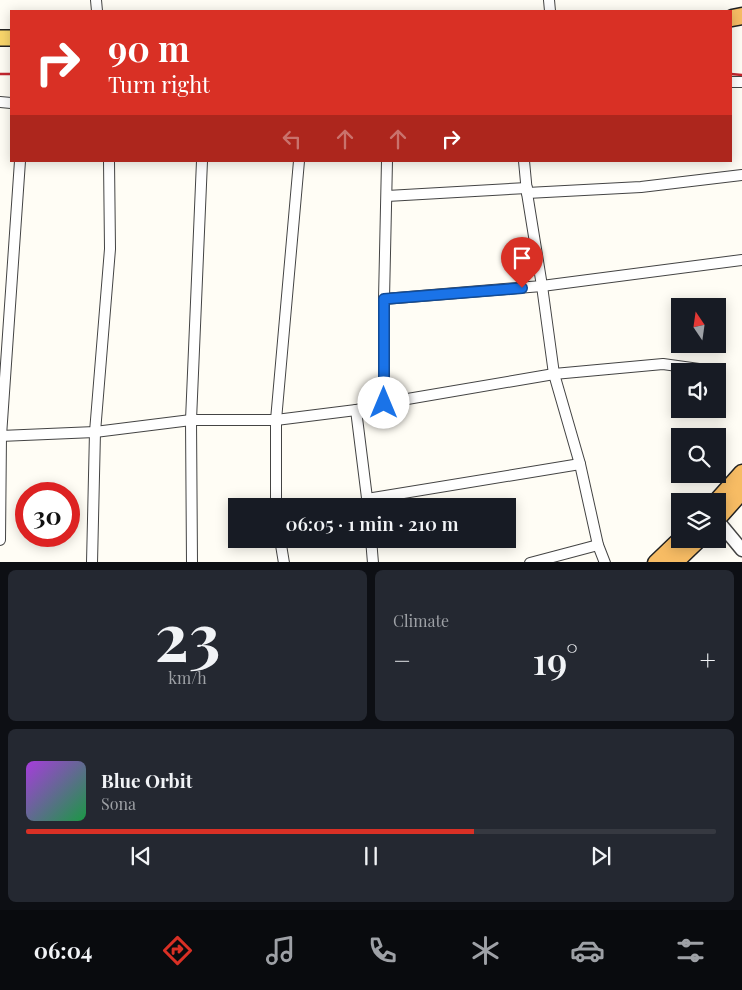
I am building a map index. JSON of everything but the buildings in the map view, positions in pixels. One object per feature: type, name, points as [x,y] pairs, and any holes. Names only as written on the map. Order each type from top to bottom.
[{"type":"highway","points":[[724,493],[742,473]]},
{"type":"highway","points":[[726,510],[742,491]]},
{"type":"highway","points":[[656,562],[671,548]]},
{"type":"highway","points":[[674,562],[689,548]]},
{"type":"street","points":[[0,540],[1,436],[20,162]]},
{"type":"street","points":[[92,562],[95,432],[110,249],[109,162]]},
{"type":"street","points":[[192,562],[191,420],[202,162]]},
{"type":"street","points":[[276,498],[276,420],[299,162]]},
{"type":"street","points":[[384,403],[387,162]]},
{"type":"street","points":[[524,162],[554,374],[580,464],[598,545],[605,562]]},
{"type":"street","points":[[387,196],[641,187],[742,175]]},
{"type":"street","points":[[384,299],[542,286],[742,260]]},
{"type":"street","points":[[1,436],[95,432],[191,420],[276,420],[356,410],[384,403],[554,374],[663,364],[671,365]]},
{"type":"street","points":[[356,410],[366,498]]},
{"type":"street","points":[[394,498],[580,464]]},
{"type":"street","points":[[726,529],[742,550]]},
{"type":"street","points":[[530,562],[598,545]]},
{"type":"street","points":[[282,548],[284,562]]},
{"type":"street","points":[[372,548],[374,562]]},
{"type":"railway","points":[[0,74],[10,74]]},
{"type":"railway","points":[[732,74],[742,75]]},
{"type":"route","points":[[384,403],[384,299],[522,288]]}]
